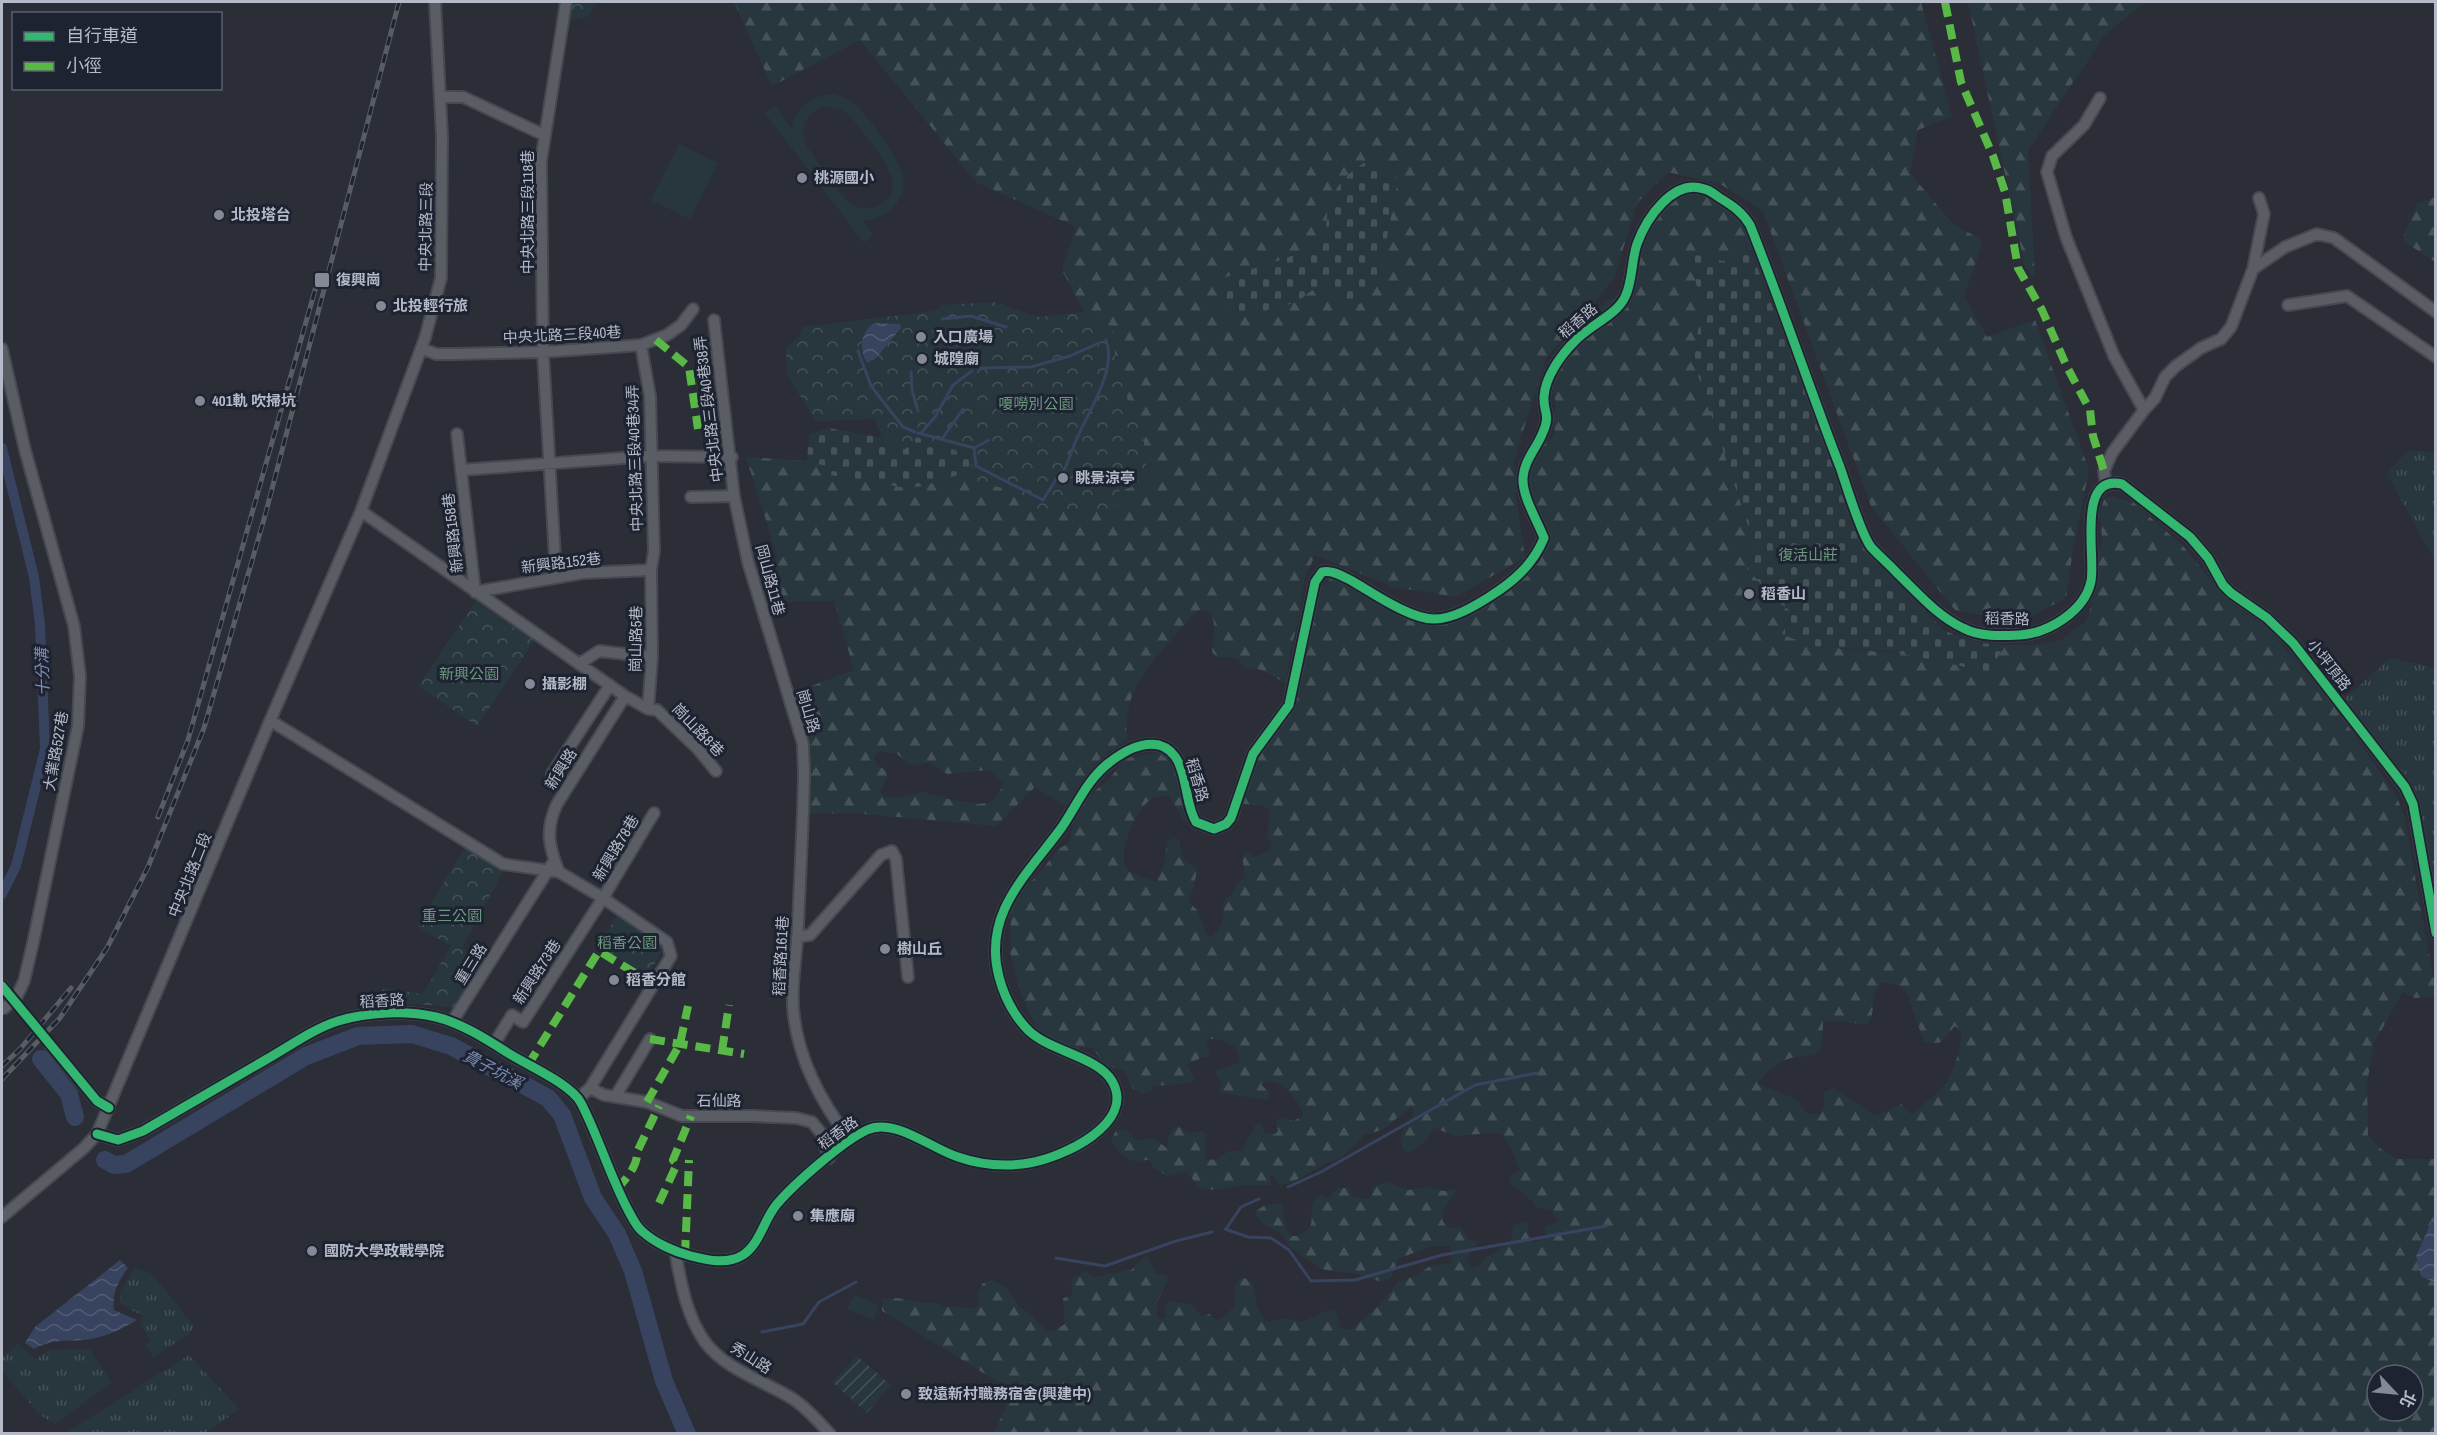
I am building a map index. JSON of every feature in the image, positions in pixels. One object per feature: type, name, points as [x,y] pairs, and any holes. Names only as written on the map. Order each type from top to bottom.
[{"type":"street","name":"中央北路三段","points":[[361,512],[421,348],[441,278],[442,136],[435,2]]},
{"type":"street","name":"中央北路三段118巷","points":[[550,463],[543,352],[541,161],[566,2]]},
{"type":"street","points":[[440,97],[463,97],[544,135]]},
{"type":"street","points":[[2100,98],[2084,125],[2052,156],[2047,172],[2066,237],[2114,356],[2144,410]]},
{"type":"street","name":"稻香路","points":[[97,1134],[118,1140],[143,1131],[334,1022],[357,1016],[397,1013],[432,1016],[452,1022],[494,1044],[579,1098],[617,1189],[642,1232],[675,1251],[717,1261],[730,1261],[741,1257],[752,1248],[774,1207],[798,1182],[850,1140],[871,1127],[891,1126],[954,1156],[982,1164],[1023,1164],[1046,1160],[1089,1138],[1108,1123],[1118,1095],[1110,1078],[1096,1067],[1045,1042],[1028,1030],[1004,997],[995,960],[996,943],[998,922],[1013,891],[1061,828],[1099,771],[1123,753],[1142,745],[1159,746],[1174,755],[1182,773],[1190,810],[1196,822],[1201,826],[1214,829],[1226,824],[1234,810],[1253,754],[1263,738],[1286,713],[1292,697],[1297,662],[1315,582],[1322,572],[1338,573],[1401,608],[1434,619],[1454,615],[1476,605],[1506,586],[1533,560],[1544,538],[1523,479],[1526,462],[1543,433],[1548,417],[1544,398],[1547,382],[1564,353],[1575,341],[1589,327],[1618,309],[1628,288],[1637,243],[1654,214],[1671,194],[1682,188],[1705,189],[1735,207],[1750,225],[1870,546],[1950,621],[1974,633],[2005,636],[2037,634],[2066,617],[2086,595],[2091,583],[2093,569],[2091,512],[2097,494],[2106,484]]},
{"type":"street","points":[[2106,484],[2104,471],[2112,453],[2155,398],[2165,377],[2201,348],[2221,339],[2231,327],[2253,269],[2264,214],[2259,198]]},
{"type":"street","points":[[2253,269],[2285,247],[2317,234],[2334,238],[2436,312]]},
{"type":"street","points":[[2288,304],[2347,296],[2436,357]]},
{"type":"street","name":"中央北路三段40巷","points":[[421,348],[436,354],[543,352],[641,345],[667,335],[681,325],[693,309]]},
{"type":"street","name":"中央北路三段40巷38弄","points":[[714,320],[734,496]]},
{"type":"street","name":"中央北路三段40巷34弄","points":[[641,345],[650,396],[654,551],[651,570]]},
{"type":"street","name":"大業路527巷","points":[[2,349],[25,450],[74,626],[80,676],[78,726],[33,943],[24,981],[16,998],[2,1010]]},
{"type":"street","name":"新興路158巷","points":[[457,434],[475,592]]},
{"type":"street","points":[[461,470],[651,456],[731,457]]},
{"type":"street","points":[[550,463],[556,576]]},
{"type":"street","name":"小坪頂路","points":[[2106,484],[2114,482],[2122,484],[2190,537],[2208,558],[2223,585],[2267,618],[2293,643],[2405,787],[2413,804],[2436,933]]},
{"type":"street","points":[[691,497],[734,496]]},
{"type":"street","name":"岡山路11巷","points":[[734,496],[748,562],[780,671]]},
{"type":"street","points":[[361,512],[624,696]]},
{"type":"street","name":"中央北路二段","points":[[2,1217],[84,1148],[97,1134],[270,721],[361,512]]},
{"type":"street","name":"新興路152巷","points":[[475,592],[556,576],[651,570]]},
{"type":"street","name":"崗山路5巷","points":[[648,709],[652,657],[651,570]]},
{"type":"street","points":[[579,664],[599,651],[652,657]]},
{"type":"street","name":"崗山路","points":[[780,671],[803,744],[802,760]]},
{"type":"street","points":[[552,774],[610,685]]},
{"type":"street","name":"崗山路8巷","points":[[624,696],[648,709],[657,710],[697,748],[716,771]]},
{"type":"street","name":"新興路","points":[[554,868],[549,845],[550,819],[568,785],[624,696]]},
{"type":"street","points":[[270,721],[497,861],[503,864],[554,868],[667,942],[671,956],[590,1088],[579,1098]]},
{"type":"street","name":"稻香路161巷","points":[[802,760],[804,773],[793,985],[794,1016],[811,1076],[829,1113],[850,1140]]},
{"type":"street","name":"新興路78巷","points":[[603,898],[654,813]]},
{"type":"street","points":[[797,937],[810,935],[881,855],[892,851],[896,859],[908,977]]},
{"type":"street","name":"重三路","points":[[452,1022],[554,868]]},
{"type":"street","name":"新興路73巷","points":[[494,1044],[512,1015],[523,1022],[603,898]]},
{"type":"street","points":[[615,1097],[650,1039]]},
{"type":"street","points":[[50,1045],[98,1101],[109,1108]]},
{"type":"street","name":"石仙路","points":[[590,1088],[604,1095],[647,1102],[682,1116],[786,1117],[812,1122],[821,1133],[829,1158]]},
{"type":"street","name":"秀山路","points":[[675,1251],[686,1305],[706,1343],[723,1360],[739,1371],[794,1400],[830,1434]]},
{"type":"green space","points":[[570,2],[597,2],[589,16],[569,21]]},
{"type":"green space","points":[[734,2],[1921,2],[1952,116],[1918,130],[1910,173],[1952,223],[1983,241],[1964,296],[1987,337],[2035,320],[2089,470],[2066,598],[2019,623],[1955,610],[1871,506],[1763,211],[1720,184],[1668,172],[1637,203],[1614,279],[1546,358],[1514,460],[1516,497],[1525,557],[1456,597],[1394,587],[1315,555],[1304,581],[1300,615],[1290,652],[1286,684],[1262,670],[1246,669],[1237,658],[1217,657],[1212,652],[1213,619],[1206,611],[1199,610],[1144,673],[1130,703],[1126,721],[1127,740],[1107,753],[1091,768],[1066,806],[1035,787],[996,826],[854,813],[808,814],[798,691],[854,670],[834,601],[774,602],[777,555],[746,457],[807,461],[830,467],[830,475],[907,488],[923,486],[973,470],[982,486],[995,486],[1016,491],[1023,500],[1041,514],[1052,519],[1057,510],[1099,511],[1113,508],[1118,504],[1119,491],[1148,480],[1150,471],[1144,459],[1144,441],[1116,369],[1113,328],[1084,312],[1062,270],[1076,227],[976,182],[860,40],[772,86]],"holes":[[[880,751],[897,754],[911,765],[930,763],[947,774],[989,770],[1004,784],[993,802],[978,804],[923,792],[896,798],[883,797],[880,791],[887,779],[887,772],[876,763],[874,756]]]},
{"type":"green space","points":[[1968,2],[2145,2],[2105,34],[2028,150],[2035,279],[2025,267]]},
{"type":"green space","points":[[833,94],[844,97],[859,108],[889,148],[903,175],[902,193],[894,207],[880,217],[863,221],[873,235],[864,243],[765,113],[775,106],[791,128],[801,108],[825,95]],"holes":[[[826,106],[842,110],[849,115],[875,148],[890,175],[892,187],[889,198],[878,206],[857,207],[845,199],[806,145],[804,126],[813,112]]]},
{"type":"green space","points":[[679,144],[718,163],[690,219],[651,200]]},
{"type":"green space","points":[[1369,161],[1390,169],[1398,181],[1378,283],[1360,304],[1348,301],[1321,286],[1293,303],[1276,308],[1248,312],[1223,310],[1223,278],[1288,258],[1318,243],[1325,233],[1328,206],[1333,195],[1352,172]]},
{"type":"green space","points":[[1705,194],[1741,216],[1751,227],[1751,251],[1723,261],[1689,254],[1702,306],[1693,360],[1772,597],[1792,612],[1782,633],[1809,646],[1995,661],[2006,645],[2036,645],[2061,640],[2084,623],[2089,615],[2102,537],[2099,514],[2104,500],[2112,496],[2134,503],[2183,546],[2220,592],[2237,608],[2267,628],[2334,706],[2397,797],[2404,816],[2435,996],[2415,998],[2403,992],[2374,1043],[2367,1084],[2368,1135],[2382,1150],[2397,1159],[2435,1159],[2435,1433],[994,1433],[1013,1391],[882,1311],[882,1299],[898,1298],[936,1303],[946,1307],[975,1308],[979,1305],[977,1296],[982,1284],[991,1280],[1006,1287],[1019,1307],[1051,1332],[1065,1324],[1063,1298],[1072,1295],[1071,1280],[1085,1271],[1094,1277],[1131,1270],[1147,1255],[1156,1274],[1166,1275],[1168,1279],[1157,1303],[1159,1319],[1166,1316],[1165,1305],[1169,1301],[1174,1301],[1192,1305],[1201,1316],[1210,1314],[1216,1321],[1235,1306],[1235,1285],[1240,1278],[1245,1278],[1253,1284],[1259,1310],[1269,1322],[1284,1318],[1302,1322],[1329,1310],[1336,1312],[1341,1329],[1350,1330],[1382,1303],[1397,1282],[1415,1276],[1432,1265],[1452,1262],[1449,1246],[1432,1246],[1398,1259],[1391,1278],[1382,1282],[1357,1274],[1321,1269],[1289,1246],[1282,1234],[1262,1223],[1255,1214],[1256,1211],[1271,1204],[1283,1204],[1285,1225],[1292,1236],[1297,1236],[1310,1228],[1312,1206],[1316,1198],[1320,1195],[1329,1198],[1338,1188],[1349,1188],[1353,1197],[1368,1199],[1372,1196],[1372,1187],[1386,1182],[1409,1190],[1427,1187],[1443,1191],[1457,1189],[1444,1209],[1442,1219],[1449,1227],[1461,1228],[1469,1240],[1479,1241],[1467,1259],[1472,1268],[1481,1265],[1485,1257],[1508,1243],[1512,1236],[1513,1226],[1522,1222],[1527,1224],[1529,1235],[1534,1243],[1547,1236],[1544,1227],[1558,1221],[1551,1209],[1535,1207],[1533,1202],[1510,1182],[1509,1177],[1520,1170],[1502,1134],[1454,1136],[1433,1127],[1423,1144],[1406,1152],[1402,1147],[1401,1137],[1414,1112],[1412,1107],[1385,1128],[1364,1134],[1340,1158],[1284,1184],[1278,1185],[1274,1176],[1269,1174],[1271,1185],[1240,1185],[1220,1190],[1204,1189],[1199,1187],[1186,1171],[1167,1176],[1154,1168],[1149,1160],[1133,1161],[1118,1151],[1111,1139],[1116,1131],[1125,1129],[1136,1140],[1154,1139],[1167,1148],[1168,1138],[1175,1126],[1188,1133],[1203,1131],[1207,1136],[1206,1159],[1216,1160],[1229,1151],[1242,1151],[1256,1124],[1261,1123],[1265,1133],[1275,1134],[1278,1131],[1276,1121],[1278,1119],[1293,1121],[1301,1117],[1303,1113],[1292,1094],[1274,1082],[1267,1081],[1261,1084],[1269,1093],[1270,1098],[1265,1100],[1220,1092],[1219,1088],[1222,1085],[1215,1071],[1239,1063],[1240,1058],[1234,1046],[1219,1039],[1209,1039],[1206,1043],[1210,1053],[1207,1058],[1202,1057],[1187,1065],[1194,1078],[1191,1083],[1154,1086],[1152,1091],[1142,1094],[1133,1089],[1125,1071],[1106,1066],[1092,1047],[1066,1048],[1052,1041],[1037,1029],[1020,991],[1010,952],[1011,909],[1018,899],[1019,889],[1034,879],[1060,848],[1068,844],[1078,808],[1110,779],[1121,763],[1129,758],[1157,752],[1167,759],[1173,769],[1182,799],[1192,819],[1188,822],[1183,820],[1169,795],[1152,799],[1140,811],[1129,831],[1124,862],[1133,874],[1156,882],[1164,865],[1167,841],[1176,838],[1180,841],[1183,858],[1188,864],[1197,868],[1194,888],[1189,898],[1190,903],[1197,910],[1207,935],[1211,937],[1218,930],[1224,913],[1223,903],[1231,895],[1238,882],[1245,877],[1242,856],[1245,852],[1254,857],[1270,850],[1272,845],[1267,836],[1270,818],[1268,809],[1264,806],[1244,804],[1247,783],[1250,772],[1266,742],[1281,727],[1319,588],[1330,579],[1343,579],[1366,593],[1449,621],[1495,602],[1505,589],[1528,573],[1535,560],[1542,556],[1544,547],[1518,470],[1534,443],[1548,441],[1555,435],[1553,416],[1556,406],[1553,387],[1555,368],[1586,316],[1622,292],[1656,212],[1679,195]],"holes":[[[1882,983],[1889,983],[1907,993],[1924,1042],[1940,1042],[1955,1026],[1962,1032],[1958,1055],[1946,1083],[1912,1115],[1901,1104],[1875,1115],[1833,1088],[1823,1093],[1825,1103],[1821,1114],[1807,1114],[1796,1099],[1757,1084],[1767,1072],[1781,1062],[1819,1052],[1823,1023],[1840,1021],[1868,1024],[1871,1019],[1875,992]]]},
{"type":"green space","points":[[2435,197],[2435,262],[2402,240],[2417,204]]},
{"type":"green space","name":"復活山莊","points":[[1751,251],[1867,554],[1945,631],[1979,643],[2006,645],[1995,661],[1994,673],[1889,651],[1809,646],[1782,634],[1792,612],[1772,597],[1747,568],[1754,543],[1693,360],[1702,306],[1688,253],[1723,261]]},
{"type":"green space","name":"嗄嘮別公園","points":[[993,302],[1037,317],[1084,312],[1113,327],[1116,369],[1144,441],[1144,459],[1151,475],[1144,483],[1119,491],[1118,504],[1113,508],[1099,511],[1057,510],[1052,519],[1035,511],[1016,491],[995,486],[982,486],[978,482],[968,457],[917,437],[905,449],[882,438],[875,419],[816,421],[787,375],[786,348],[800,336],[803,327],[935,311],[943,305]]},
{"type":"green space","points":[[829,428],[882,438],[905,449],[917,437],[968,457],[973,470],[923,486],[907,488],[830,475],[830,467],[807,461],[809,435]]},
{"type":"green space","points":[[2408,450],[2435,453],[2435,561],[2387,474]]},
{"type":"green space","name":"新興公園","points":[[476,601],[534,641],[477,726],[418,686]]},
{"type":"green space","points":[[2391,658],[2435,668],[2435,894],[2414,786],[2345,698]]},
{"type":"green space","name":"重三公園","points":[[465,847],[503,871],[462,948],[485,959],[454,1007],[374,1001],[384,988],[423,994],[451,946],[417,927]]},
{"type":"green space","name":"稻香公園","points":[[617,916],[660,945],[661,954],[647,975],[598,946]]},
{"type":"green space","points":[[135,1268],[152,1274],[194,1326],[189,1334],[154,1357],[145,1345],[151,1340],[140,1325],[143,1316],[120,1304],[120,1292]]},
{"type":"green space","points":[[854,1294],[879,1305],[873,1320],[847,1309]]},
{"type":"green space","points":[[18,1344],[36,1359],[50,1350],[89,1349],[112,1382],[55,1424],[40,1415],[2,1371],[2,1358]]},
{"type":"green space","points":[[189,1355],[239,1409],[206,1433],[66,1433]]},
{"type":"green space","points":[[857,1356],[891,1385],[867,1413],[832,1382]]},
{"type":"water","points":[[874,323],[900,324],[901,328],[876,358],[867,363],[862,342],[869,327]]},
{"type":"water","points":[[2435,1214],[2436,1283],[2421,1276],[2416,1256]]},
{"type":"water","points":[[120,1260],[128,1268],[116,1288],[114,1310],[137,1320],[112,1333],[91,1339],[53,1342],[34,1349],[25,1343],[35,1327]]},
{"type":"waterway","points":[[942,319],[971,316],[1006,327]]},
{"type":"waterway","points":[[1062,473],[1104,378],[1109,352],[1106,340]]},
{"type":"waterway","points":[[981,368],[1031,367],[1070,356],[1099,343]]},
{"type":"waterway","points":[[858,351],[871,386],[903,427],[915,432]]},
{"type":"waterway","points":[[921,433],[935,417],[953,385],[972,371]]},
{"type":"waterway","points":[[911,372],[912,390],[918,411]]},
{"type":"waterway","points":[[942,439],[963,409]]},
{"type":"waterway","points":[[918,433],[974,448],[976,466],[1043,500],[1057,478]]},
{"type":"waterway","points":[[974,448],[989,440]]},
{"type":"waterway","name":"十分溝","points":[[2,448],[34,577],[40,625],[45,749],[16,866],[2,894]]},
{"type":"waterway","name":"貴子坑溪","points":[[105,1160],[114,1165],[126,1164],[306,1056],[358,1036],[412,1034],[451,1046],[548,1098],[562,1115],[593,1198],[617,1234],[633,1271],[664,1381],[687,1434]]},
{"type":"waterway","name":"貴子坑溪","points":[[452,1047],[453,1043]]},
{"type":"waterway","name":"貴子坑溪","points":[[41,1059],[69,1094],[75,1117]]},
{"type":"waterway","points":[[1288,1187],[1321,1172],[1475,1085],[1537,1073]]},
{"type":"waterway","points":[[1226,1229],[1241,1207],[1259,1199]]},
{"type":"waterway","points":[[1225,1229],[1248,1237],[1271,1238],[1289,1250],[1311,1281],[1355,1280],[1442,1255],[1606,1226]]},
{"type":"waterway","points":[[1056,1258],[1105,1266],[1176,1241],[1212,1232]]},
{"type":"waterway","points":[[762,1332],[803,1324],[819,1302],[856,1282]]},
{"type":"tunnel","points":[[8,994],[50,1045]]},
{"type":"railway","points":[[2,1079],[60,1018],[107,948],[148,867],[204,728],[266,512],[399,2]]},
{"type":"railway","points":[[158,817],[188,740],[317,283]]},
{"type":"railway","points":[[2,1066],[21,1048],[71,988]]},
{"type":"marked path","points":[[1945,2],[1961,82],[1993,156],[2005,192],[2018,268],[2042,310],[2067,367],[2090,410],[2093,436],[2104,471]]},
{"type":"marked path","points":[[656,340],[689,367],[698,429]]},
{"type":"marked path","points":[[528,1065],[599,951],[653,984]]},
{"type":"marked path","points":[[722,1051],[729,1005]]},
{"type":"marked path","points":[[647,1102],[680,1044],[688,1006]]},
{"type":"marked path","points":[[650,1039],[744,1054]]},
{"type":"marked path","points":[[617,1189],[628,1177],[659,1106]]},
{"type":"marked path","points":[[659,1203],[677,1164],[673,1160],[691,1116]]},
{"type":"marked path","points":[[685,1255],[689,1160]]},
{"type":"cycle path","points":[[97,1134],[118,1140],[143,1131],[329,1024],[362,1016],[399,1013],[436,1017],[464,1027],[568,1089],[581,1103],[622,1197],[638,1227],[666,1247],[704,1259],[724,1261],[743,1255],[754,1244],[773,1210],[785,1195],[833,1153],[867,1130],[878,1127],[901,1131],[958,1157],[993,1164],[1011,1165],[1043,1160],[1076,1146],[1105,1125],[1114,1111],[1117,1097],[1112,1081],[1105,1073],[1085,1060],[1038,1038],[1029,1031],[1010,1006],[999,977],[995,954],[1002,914],[1011,896],[1062,827],[1095,776],[1115,758],[1139,746],[1159,745],[1169,750],[1176,758],[1196,822],[1214,829],[1226,824],[1231,818],[1253,754],[1289,705],[1315,582],[1322,572],[1337,574],[1352,581],[1414,615],[1434,619],[1456,615],[1470,608],[1498,591],[1528,565],[1544,538],[1527,500],[1523,478],[1528,460],[1545,426],[1547,417],[1544,397],[1547,382],[1559,360],[1574,342],[1616,309],[1625,297],[1637,244],[1654,213],[1672,195],[1682,189],[1693,187],[1712,193],[1737,210],[1750,225],[1858,520],[1867,540],[1877,554],[1936,610],[1963,628],[1991,635],[2013,635],[2042,630],[2054,625],[2074,611],[2087,592],[2092,569],[2093,504],[2098,491],[2108,484],[2122,484],[2190,537],[2208,558],[2223,585],[2267,618],[2293,643],[2405,787],[2413,804],[2436,933]]},
{"type":"cycle path","points":[[2,986],[97,1101],[109,1108]]},
{"type":"place","name":"桃源國小","points":[[802,178]]},
{"type":"place","name":"北投塔台","points":[[219,215]]},
{"type":"place","name":"復興崗","points":[[322,280]]},
{"type":"place","name":"北投輕行旅","points":[[381,306]]},
{"type":"place","name":"入口廣場","points":[[921,337]]},
{"type":"place","name":"城隍廟","points":[[922,359]]},
{"type":"place","name":"401軌 吹掃坑","points":[[200,401]]},
{"type":"place","name":"眺景涼亭","points":[[1063,478]]},
{"type":"place","name":"稻香山","points":[[1749,594]]},
{"type":"place","name":"攝影棚","points":[[530,684]]},
{"type":"place","name":"樹山丘","points":[[885,949]]},
{"type":"place","name":"稻香分館","points":[[614,980]]},
{"type":"place","name":"集應廟","points":[[798,1216]]},
{"type":"place","name":"國防大學政戰學院","points":[[312,1251]]},
{"type":"place","name":"致遠新村職務宿舍(興建中)","points":[[906,1394]]}]
